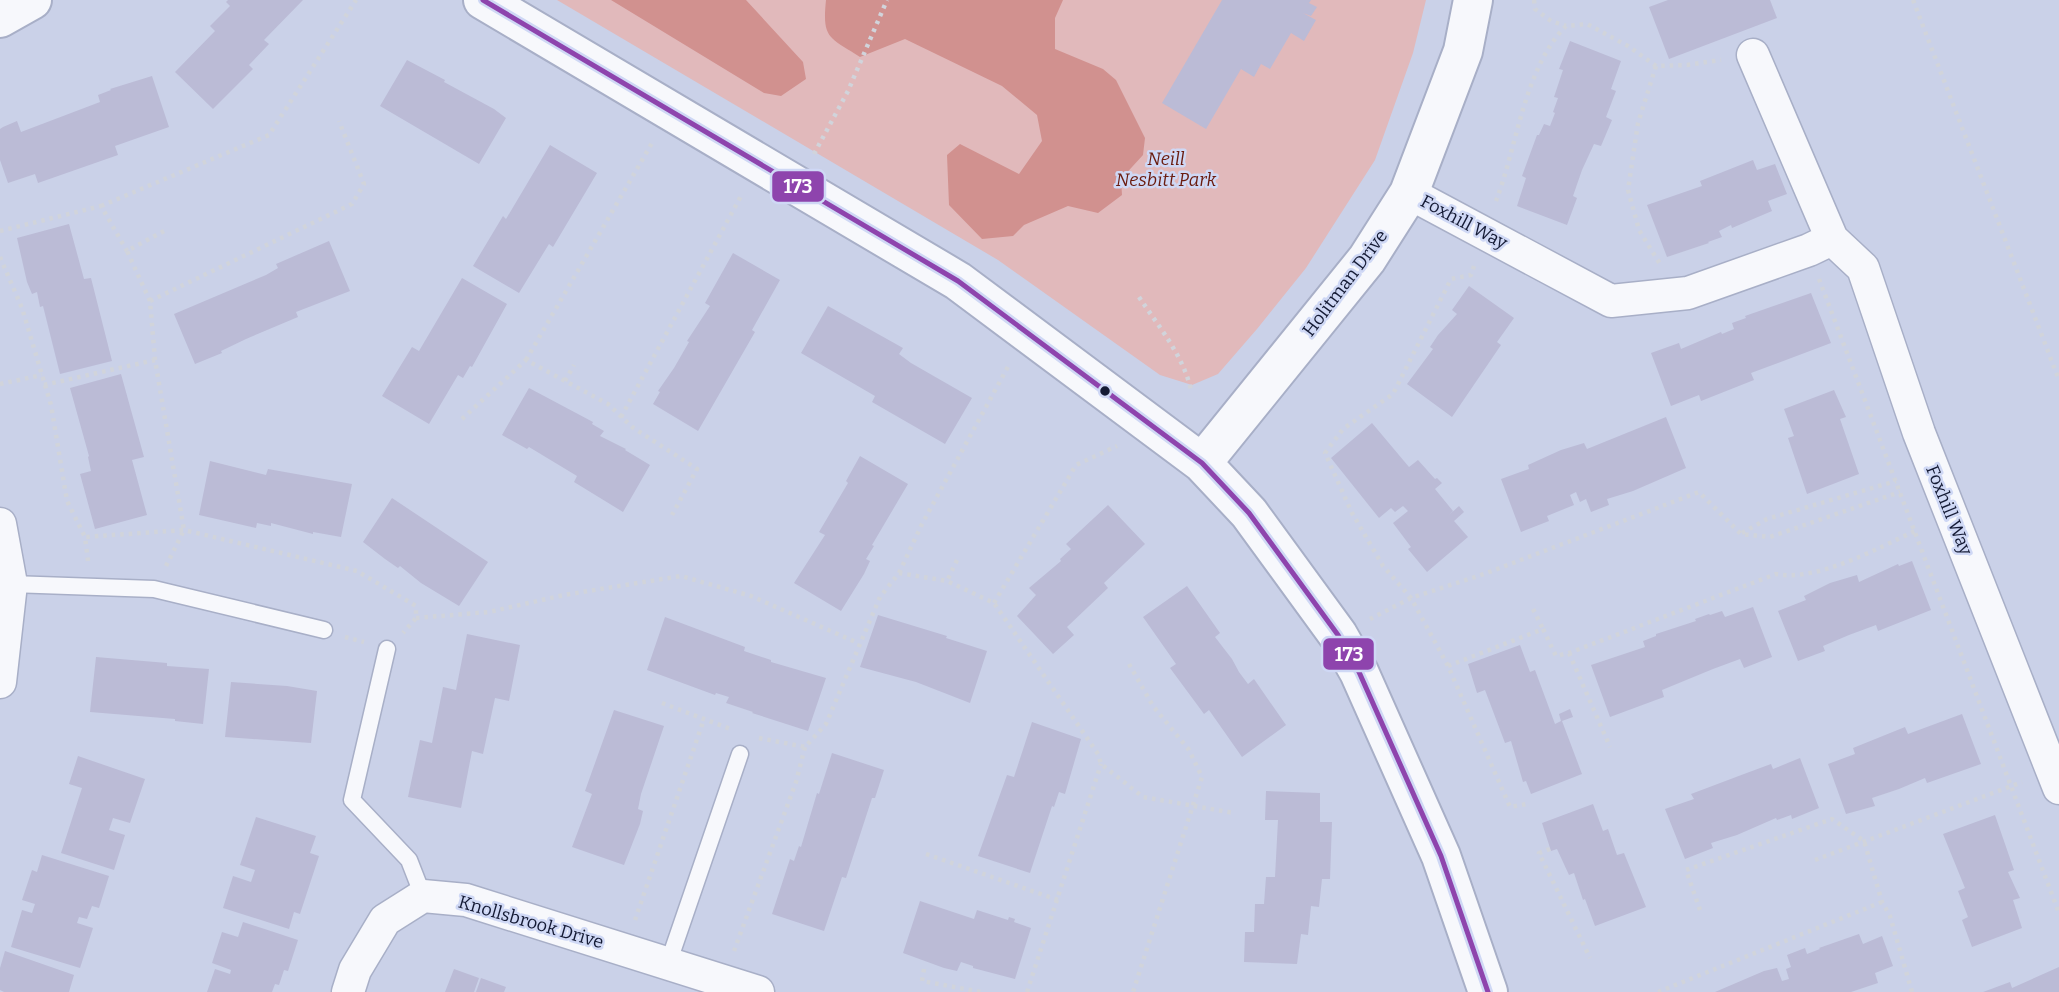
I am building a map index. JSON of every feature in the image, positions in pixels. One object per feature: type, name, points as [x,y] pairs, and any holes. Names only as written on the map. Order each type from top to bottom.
[{"type":"street","points":[[0,18],[32,0]]},
{"type":"street","points":[[483,0],[958,281],[1202,463],[1249,513],[1338,635],[1359,672],[1441,856],[1488,992]]},
{"type":"street","name":"Holitman Drive","points":[[1202,463],[1367,259],[1409,193],[1463,51],[1473,0]]},
{"type":"street","name":"Foxhill Way","points":[[1754,55],[1821,244],[1863,268],[1919,433],[2056,779]]},
{"type":"street","name":"Foxhill Way","points":[[1409,193],[1611,301],[1688,293],[1821,244]]},
{"type":"street","points":[[0,524],[11,584],[0,682]]},
{"type":"street","points":[[348,992],[355,970],[385,920],[423,896]]},
{"type":"street","name":"Knollsbrook Drive","points":[[423,896],[466,900],[758,992]]},
{"type":"lane","points":[[11,584],[154,589],[324,631]]},
{"type":"lane","points":[[387,649],[352,800],[409,860],[423,896]]},
{"type":"lane","points":[[668,964],[740,754]]},
{"type":"path","points":[[0,231],[101,206],[269,135],[356,0]]},
{"type":"path","points":[[795,185],[848,91],[887,0]]},
{"type":"path","points":[[1534,0],[1535,9],[1551,21],[1566,26],[1587,24],[1628,46],[1656,66],[1687,65],[1754,55]]},
{"type":"path","points":[[1913,0],[2059,380]]},
{"type":"path","points":[[1527,804],[1510,807],[1448,666],[1411,598],[1383,566],[1352,513],[1325,453],[1343,429],[1393,394],[1451,279],[1471,275],[1503,184],[1534,79],[1552,40],[1566,26]]},
{"type":"path","points":[[1656,66],[1638,123],[1628,190],[1639,230],[1676,294]]},
{"type":"path","points":[[150,301],[352,204],[364,184],[339,121]]},
{"type":"path","points":[[462,419],[526,360],[656,136]]},
{"type":"path","points":[[621,417],[745,188]]},
{"type":"path","points":[[101,206],[127,251],[150,301],[155,360],[184,530],[154,589]]},
{"type":"path","points":[[127,251],[164,231]]},
{"type":"path","points":[[1821,244],[1896,481],[2059,913]]},
{"type":"path","points":[[0,257],[22,308],[51,405],[67,501],[85,537],[91,587]]},
{"type":"path","points":[[1139,297],[1181,361],[1191,390]]},
{"type":"path","points":[[723,981],[796,782],[805,747],[826,724],[858,643],[880,597],[899,573],[934,501],[1016,354]]},
{"type":"path","points":[[44,385],[155,360]]},
{"type":"path","points":[[526,360],[608,404],[632,427],[697,469],[672,515]]},
{"type":"path","points":[[565,381],[574,365]]},
{"type":"path","points":[[0,384],[42,375]]},
{"type":"path","points":[[994,603],[1076,465],[1125,442]]},
{"type":"path","points":[[1741,534],[1767,519],[1896,481]]},
{"type":"path","points":[[1338,635],[1411,598],[1484,574],[1699,492],[1741,534],[1770,537],[1900,492]]},
{"type":"path","points":[[85,537],[184,530],[357,571],[416,606],[416,618]]},
{"type":"path","points":[[1533,609],[1556,656],[1776,574],[1791,577],[1853,560],[1915,531]]},
{"type":"path","points":[[947,581],[957,560]]},
{"type":"path","points":[[899,573],[947,581],[994,603],[1098,754],[1101,764],[1027,992]]},
{"type":"path","points":[[324,631],[387,649],[416,618],[489,612],[564,595],[681,576],[751,596],[858,643]]},
{"type":"path","points":[[1448,666],[1543,629]]},
{"type":"path","points":[[1569,653],[1610,747]]},
{"type":"path","points":[[1129,664],[1153,706],[1189,750],[1202,776],[1133,992]]},
{"type":"path","points":[[662,703],[750,736],[805,747]]},
{"type":"path","points":[[625,950],[704,719]]},
{"type":"path","points":[[740,754],[750,736]]},
{"type":"path","points":[[1101,764],[1143,797],[1234,813]]},
{"type":"path","points":[[1815,860],[2010,787],[2056,779]]},
{"type":"path","points":[[1700,910],[1686,870],[1832,819],[1864,841],[1912,992]]},
{"type":"path","points":[[1550,849],[1539,853],[1590,958]]},
{"type":"path","points":[[926,854],[1058,900]]},
{"type":"path","points":[[1658,992],[1882,902]]},
{"type":"path","points":[[924,969],[922,981],[981,992]]},
{"type":"green space","name":"Neill Nesbitt Park","points":[[557,0],[1426,0],[1413,53],[1375,160],[1306,268],[1257,329],[1218,374],[1192,385],[1160,375],[998,260]]},
{"type":"shaded area","points":[[611,0],[746,0],[803,62],[806,79],[781,96],[764,93]]},
{"type":"shaded area","points":[[826,0],[1063,0],[1055,18],[1055,49],[1103,69],[1116,80],[1145,138],[1143,155],[1121,179],[1122,195],[1098,213],[1068,206],[1024,225],[1013,236],[982,239],[949,205],[947,155],[960,144],[1019,174],[1042,141],[1037,115],[1002,86],[905,39],[860,57],[830,36],[825,23]]},
{"type":"building","points":[[303,0],[264,40],[269,44],[249,65],[253,69],[213,109],[175,72],[215,31],[210,26],[230,6],[226,2]]},
{"type":"building","points":[[1222,0],[1311,0],[1309,3],[1317,7],[1311,16],[1303,13],[1316,20],[1304,41],[1291,33],[1270,69],[1261,64],[1254,77],[1241,69],[1206,129],[1162,103]]},
{"type":"building","points":[[1668,0],[1770,0],[1777,18],[1669,59],[1649,7]]},
{"type":"building","points":[[1570,41],[1621,61],[1611,89],[1616,91],[1606,117],[1612,120],[1601,146],[1594,144],[1582,170],[1573,196],[1577,198],[1567,225],[1517,206],[1526,178],[1522,176],[1537,135],[1544,124],[1550,126],[1555,113],[1553,112],[1558,98],[1554,97],[1563,70],[1559,69]]},
{"type":"building","points":[[407,60],[506,118],[479,164],[380,106]]},
{"type":"building","points":[[152,76],[169,127],[115,146],[118,155],[38,183],[35,174],[8,183],[0,160],[0,129],[17,121],[21,132],[100,102],[98,95],[110,89]]},
{"type":"building","points":[[550,145],[597,173],[553,247],[549,244],[519,293],[473,266],[503,216],[506,219]]},
{"type":"building","points":[[1753,160],[1757,170],[1775,164],[1787,194],[1768,201],[1772,211],[1719,231],[1722,237],[1709,243],[1667,257],[1647,205],[1702,186],[1700,181]]},
{"type":"building","points":[[69,224],[84,279],[91,278],[112,361],[60,374],[43,306],[40,307],[37,292],[32,294],[27,282],[17,238]]},
{"type":"building","points":[[329,241],[350,291],[296,312],[298,317],[195,364],[174,314],[266,275],[278,268],[276,264]]},
{"type":"building","points":[[733,253],[780,280],[752,330],[755,332],[698,431],[653,404],[660,392],[658,391],[689,342],[687,341],[710,306],[705,303]]},
{"type":"building","points":[[462,278],[507,304],[472,367],[470,366],[463,378],[458,375],[429,424],[382,396],[412,347],[419,351]]},
{"type":"building","points":[[1469,286],[1514,318],[1497,342],[1501,345],[1452,417],[1407,384],[1433,349],[1430,347],[1438,335],[1457,314],[1452,310]]},
{"type":"building","points":[[1811,293],[1831,343],[1751,373],[1754,380],[1701,401],[1699,395],[1671,406],[1651,353],[1679,343],[1681,349],[1721,332],[1722,334],[1734,329],[1732,323],[1746,318],[1745,316]]},
{"type":"building","points":[[828,306],[903,348],[899,354],[911,363],[972,398],[945,444],[872,402],[875,396],[801,353]]},
{"type":"building","points":[[121,374],[144,457],[132,460],[147,515],[95,529],[80,474],[91,471],[89,456],[70,388]]},
{"type":"building","points":[[529,388],[593,422],[592,424],[604,431],[600,436],[650,465],[623,512],[574,482],[577,476],[529,447],[527,449],[502,435]]},
{"type":"building","points":[[1834,390],[1846,417],[1840,419],[1859,474],[1807,494],[1788,438],[1794,436],[1784,409]]},
{"type":"building","points":[[1666,417],[1686,468],[1607,499],[1609,505],[1591,512],[1586,499],[1580,502],[1576,492],[1570,495],[1574,505],[1547,516],[1549,521],[1521,532],[1501,479],[1529,469],[1528,465],[1561,450],[1584,443],[1587,449]]},
{"type":"building","points":[[1372,423],[1409,467],[1418,460],[1442,483],[1435,489],[1453,511],[1449,515],[1459,506],[1464,512],[1454,521],[1468,537],[1427,572],[1408,549],[1411,547],[1393,523],[1408,511],[1403,506],[1395,512],[1391,508],[1379,518],[1331,458]]},
{"type":"building","points":[[860,456],[908,484],[872,545],[874,546],[866,559],[870,561],[864,574],[841,611],[794,583],[825,535],[819,532],[848,483],[846,481]]},
{"type":"building","points":[[210,461],[266,475],[268,469],[352,484],[341,537],[313,534],[271,523],[271,526],[257,523],[256,528],[199,515]]},
{"type":"building","points":[[392,498],[488,562],[459,606],[421,583],[400,566],[398,568],[363,542]]},
{"type":"building","points":[[1108,505],[1145,544],[1104,583],[1108,588],[1067,627],[1074,635],[1053,654],[1017,616],[1036,595],[1029,588],[1061,561],[1071,549],[1066,544]]},
{"type":"building","points":[[1912,561],[1931,610],[1878,631],[1876,625],[1849,635],[1823,646],[1825,651],[1798,661],[1778,611],[1806,600],[1804,596],[1830,583],[1857,575],[1859,582],[1898,564],[1899,566]]},
{"type":"building","points":[[1187,586],[1220,633],[1215,637],[1239,672],[1248,684],[1254,679],[1286,725],[1242,757],[1209,710],[1204,714],[1170,668],[1176,664],[1143,617]]},
{"type":"building","points":[[1753,607],[1772,657],[1744,668],[1740,659],[1713,669],[1662,690],[1664,697],[1610,717],[1591,665],[1645,647],[1643,641],[1696,621],[1695,619],[1722,611],[1725,617]]},
{"type":"building","points":[[878,615],[987,651],[970,703],[916,682],[860,667]]},
{"type":"building","points":[[665,617],[745,647],[744,651],[771,662],[826,678],[808,731],[726,703],[729,697],[716,693],[715,695],[647,670]]},
{"type":"building","points":[[467,634],[520,645],[509,701],[495,698],[483,754],[472,751],[461,808],[408,797],[420,740],[432,743],[443,687],[456,690]]},
{"type":"building","points":[[1520,645],[1530,672],[1535,670],[1555,724],[1561,721],[1559,714],[1570,709],[1573,717],[1562,721],[1582,774],[1531,794],[1526,781],[1523,782],[1511,741],[1505,743],[1485,690],[1477,693],[1468,664]]},
{"type":"building","points":[[96,657],[209,669],[203,724],[90,712]]},
{"type":"building","points":[[231,682],[317,691],[311,743],[225,737]]},
{"type":"building","points":[[614,710],[664,726],[641,794],[638,809],[643,811],[640,824],[624,865],[572,847],[592,794],[585,791]]},
{"type":"building","points":[[1962,714],[1981,764],[1927,783],[1925,778],[1872,798],[1875,806],[1846,814],[1828,764],[1855,754],[1853,748],[1905,727],[1908,734]]},
{"type":"building","points":[[1032,722],[1081,739],[1065,794],[1059,792],[1054,807],[1052,806],[1030,873],[978,856],[1007,775],[1014,777]]},
{"type":"building","points":[[832,753],[884,770],[846,878],[842,877],[824,931],[772,914],[790,859],[794,861],[799,846],[801,847]]},
{"type":"building","points":[[78,756],[145,779],[130,823],[113,818],[109,830],[125,835],[114,870],[61,853],[82,788],[69,784]]},
{"type":"building","points":[[1800,758],[1819,808],[1792,819],[1791,815],[1777,820],[1776,818],[1711,843],[1713,848],[1685,859],[1665,809],[1694,799],[1691,794],[1771,764],[1773,769]]},
{"type":"building","points":[[1266,791],[1320,793],[1320,822],[1332,822],[1330,879],[1322,879],[1319,907],[1311,906],[1308,935],[1301,934],[1297,964],[1244,962],[1245,932],[1254,932],[1255,904],[1264,904],[1266,877],[1275,877],[1278,820],[1265,820]]},
{"type":"building","points":[[1593,804],[1603,831],[1608,829],[1617,855],[1624,853],[1646,907],[1595,926],[1574,873],[1569,875],[1557,849],[1551,851],[1542,823]]},
{"type":"building","points":[[1995,815],[2014,870],[2008,872],[2020,898],[2013,900],[2022,928],[1972,947],[1962,920],[1968,917],[1958,891],[1965,888],[1943,834]]},
{"type":"building","points":[[256,817],[316,836],[310,853],[319,856],[300,914],[294,912],[289,929],[223,908],[233,876],[251,882],[255,870],[240,865]]},
{"type":"building","points":[[42,855],[109,876],[99,908],[92,906],[87,919],[79,917],[77,923],[93,928],[80,968],[11,947],[22,910],[32,913],[35,904],[22,900],[32,870],[37,872]]},
{"type":"building","points":[[920,901],[974,919],[977,910],[1008,920],[1009,917],[1015,919],[1014,922],[1031,928],[1015,979],[973,968],[961,962],[957,971],[944,968],[903,953]]},
{"type":"building","points":[[243,922],[298,940],[288,971],[284,970],[279,985],[275,984],[272,992],[207,992],[215,969],[230,974],[231,970],[212,963],[222,932],[238,937]]},
{"type":"building","points":[[1859,934],[1863,944],[1882,936],[1893,966],[1875,973],[1878,983],[1851,992],[1715,992],[1777,968],[1782,981],[1789,979],[1786,969],[1791,967],[1787,955],[1805,948],[1807,954]]},
{"type":"building","points":[[5,951],[74,975],[69,992],[0,990],[0,968]]},
{"type":"building","points":[[2059,967],[2059,992],[1983,992],[2010,982],[2012,988]]},
{"type":"building","points":[[454,969],[479,978],[474,992],[445,992]]},
{"type":"building","points":[[481,978],[506,987],[504,992],[476,992]]},
{"type":"transit line","name":"173","points":[[483,0],[958,281],[1202,463],[1249,513],[1338,635],[1359,672],[1441,856],[1488,992]]}]
